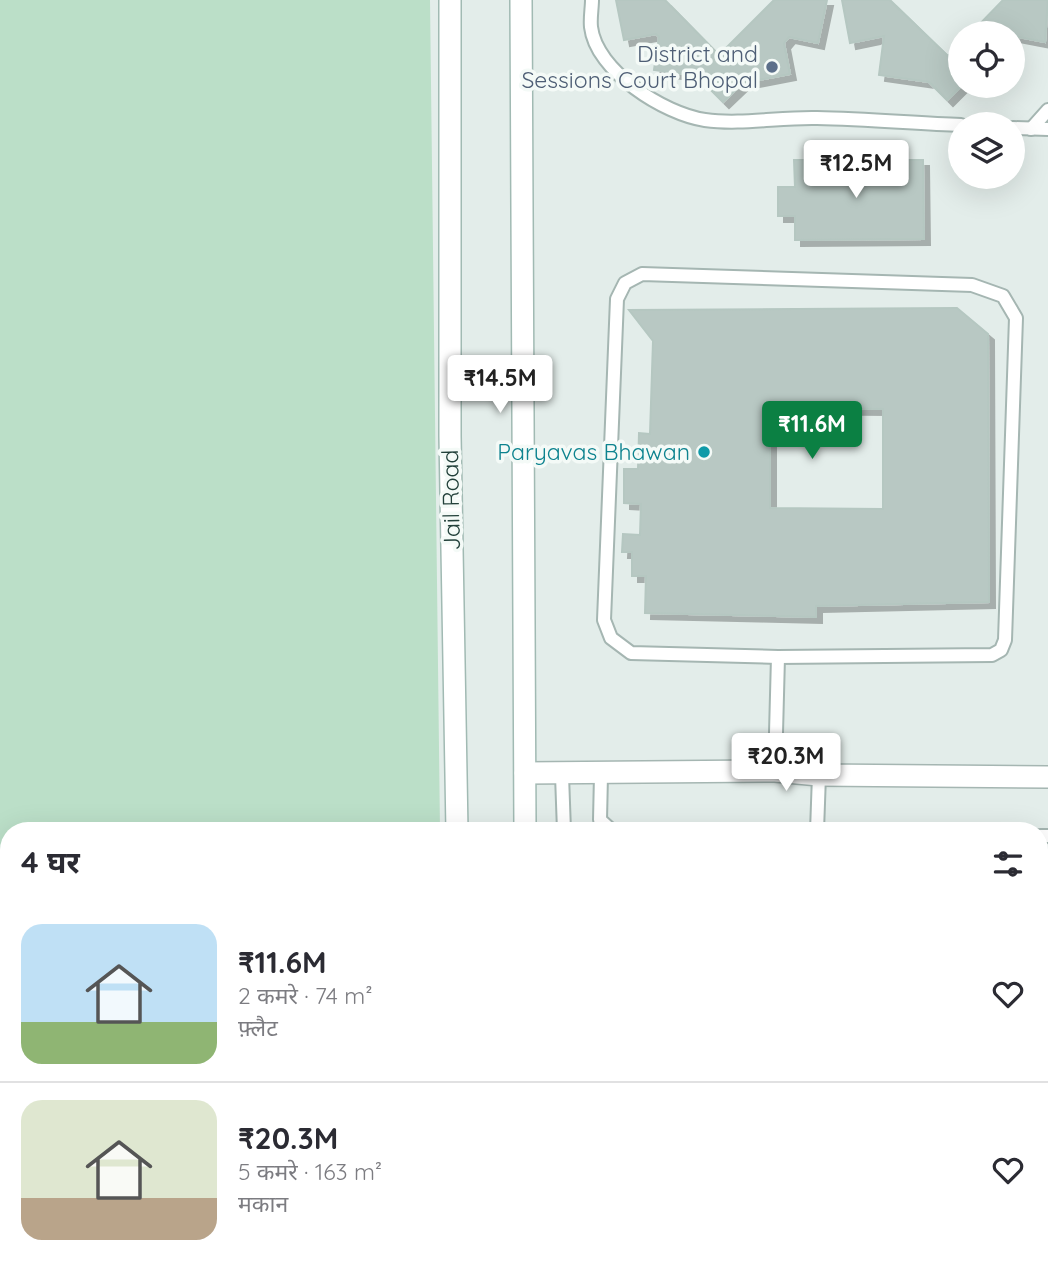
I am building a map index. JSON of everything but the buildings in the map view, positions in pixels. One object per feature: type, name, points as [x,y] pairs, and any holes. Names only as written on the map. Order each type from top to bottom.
[{"type":"main road","name":"Jail Road","points":[[450,0],[450,436],[457,822]]},
{"type":"main road","points":[[521,0],[524,822]]},
{"type":"main road","points":[[525,773],[601,775],[775,771],[819,775],[1048,777]]},
{"type":"lane","points":[[592,0],[591,27],[607,62],[623,79],[671,110],[686,116],[707,120],[816,118],[948,124]]},
{"type":"lane","points":[[1031,129],[1048,110]]},
{"type":"lane","points":[[1025,129],[1048,129]]},
{"type":"lane","points":[[642,274],[958,284],[972,285],[1003,296],[1016,318],[1005,640],[1001,650],[992,654],[778,657],[631,653],[611,638],[604,620],[617,299],[625,283],[642,274]]},
{"type":"lane","points":[[775,771],[778,657]]},
{"type":"lane","points":[[562,775],[564,822]]},
{"type":"lane","points":[[601,775],[600,820],[602,822]]},
{"type":"lane","points":[[817,822],[819,775]]},
{"type":"green space","points":[[0,0],[430,0],[440,822],[0,822]]},
{"type":"place","name":"District and Sessions Court Bhopal","points":[[772,67]]},
{"type":"place","name":"Paryavas Bhawan","points":[[704,452]]}]
